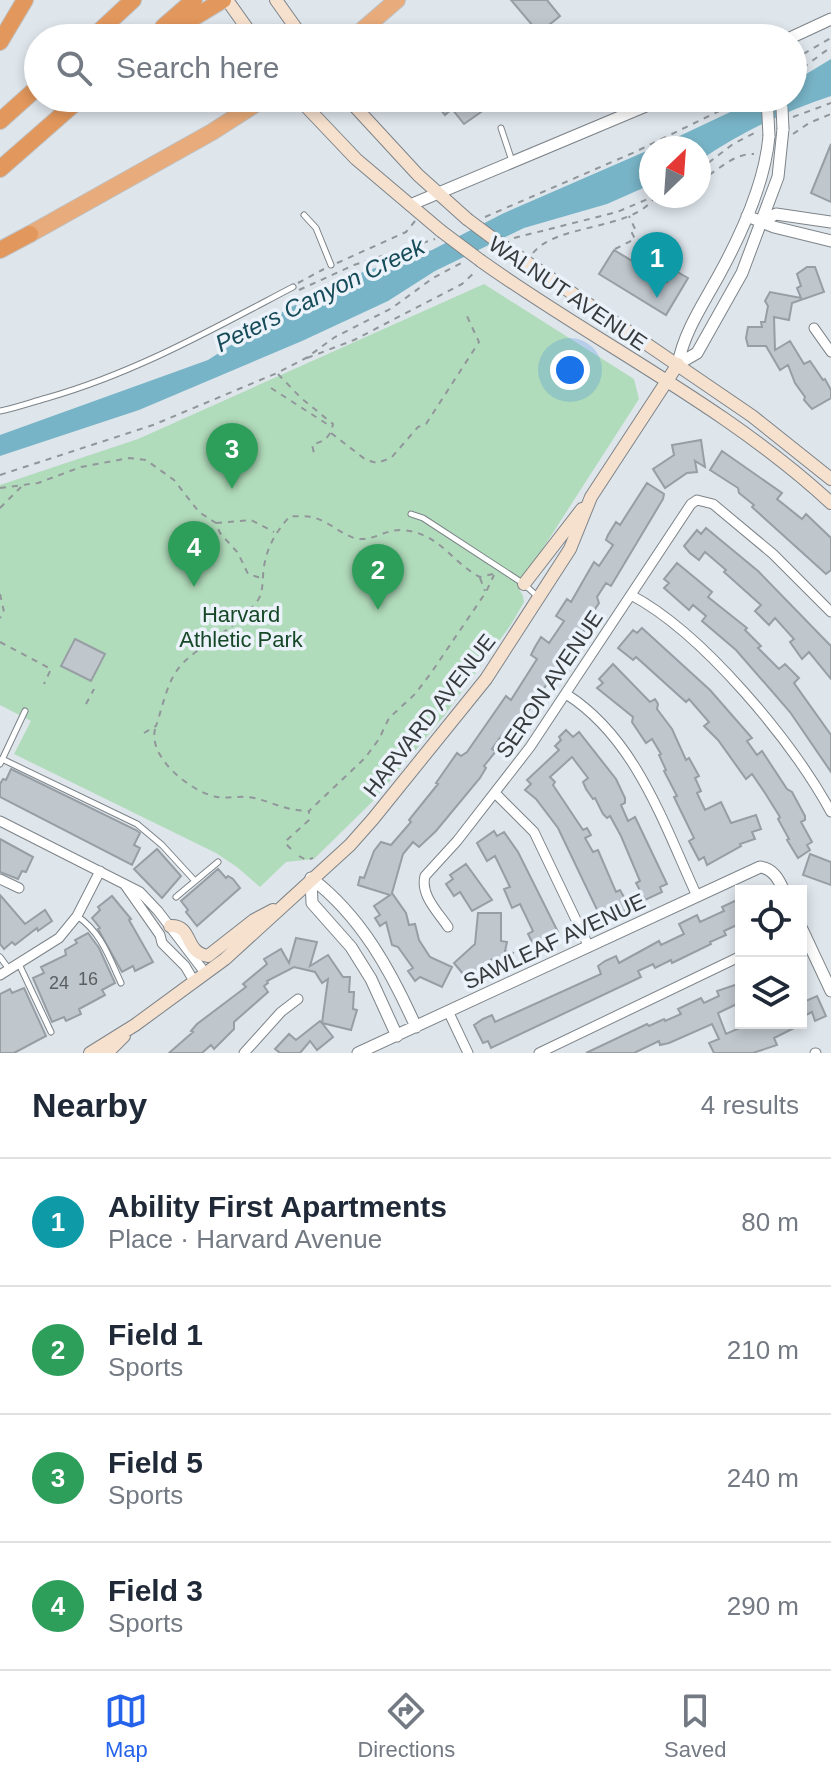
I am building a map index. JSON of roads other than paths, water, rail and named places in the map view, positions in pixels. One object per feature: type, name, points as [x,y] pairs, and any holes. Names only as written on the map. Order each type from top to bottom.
[{"type":"highway","points":[[0,42],[25,0]]},
{"type":"highway","points":[[107,24],[132,0]]},
{"type":"highway","points":[[166,24],[194,0]]},
{"type":"highway","points":[[183,24],[225,0]]},
{"type":"highway","points":[[369,24],[397,0]]},
{"type":"highway","points":[[0,121],[24,100]]},
{"type":"highway","points":[[0,169],[65,112]]},
{"type":"highway","points":[[0,250],[243,112]]},
{"type":"main road","points":[[225,0],[243,24]]},
{"type":"main road","points":[[279,4],[293,24]]},
{"type":"main road","name":"WALNUT AVENUE","points":[[311,112],[356,159],[477,267],[750,436],[831,503]]},
{"type":"main road","name":"WALNUT AVENUE","points":[[360,112],[438,193],[506,248],[678,364],[776,434],[831,479]]},
{"type":"main road","name":"HARVARD AVENUE","points":[[90,1053],[206,974],[350,845],[450,727],[486,679],[570,549],[591,497],[678,364]]},
{"type":"main road","points":[[524,584],[591,497]]},
{"type":"main road","points":[[165,930],[178,926],[184,930],[192,948],[208,956],[254,920],[287,903]]},
{"type":"main road","name":"HARVARD AVENUE","points":[[107,1053],[135,1025]]},
{"type":"street","points":[[807,30],[831,19]]},
{"type":"street","points":[[410,205],[632,112]]},
{"type":"street","name":"HARVARD AVENUE","points":[[678,364],[682,342],[725,264],[747,216],[767,156],[766,112]]},
{"type":"street","name":"HARVARD AVENUE","points":[[678,364],[697,353],[748,260],[778,177],[781,112]]},
{"type":"street","points":[[763,221],[776,214],[831,222]]},
{"type":"street","points":[[747,216],[774,227],[831,241]]},
{"type":"street","points":[[814,328],[831,352]]},
{"type":"street","name":"SERON AVENUE","points":[[448,927],[425,894],[423,883],[429,870],[495,793],[566,694],[686,510],[697,500],[713,504],[749,534],[831,612]]},
{"type":"street","points":[[631,595],[673,624],[729,677],[767,719],[831,812]]},
{"type":"street","points":[[566,694],[597,718],[634,765],[697,896]]},
{"type":"street","points":[[495,793],[534,832],[589,947]]},
{"type":"street","points":[[0,821],[140,892],[165,930],[206,974]]},
{"type":"street","name":"SAWLEAF AVENUE","points":[[358,1053],[752,870],[767,867],[781,885]]},
{"type":"street","points":[[4,972],[59,938],[77,916],[100,871]]},
{"type":"street","points":[[311,878],[327,890],[369,938],[393,976],[416,1027]]},
{"type":"street","points":[[311,878],[312,903],[358,958],[397,1036]]},
{"type":"street","points":[[0,879],[19,888]]},
{"type":"street","points":[[165,930],[162,943],[185,966],[194,981]]},
{"type":"street","points":[[807,938],[828,976],[831,991]]},
{"type":"street","points":[[539,1053],[739,957]]},
{"type":"street","points":[[244,1053],[281,1012],[298,999]]},
{"type":"street","points":[[449,1013],[468,1053]]},
{"type":"lane","points":[[501,128],[513,162]]},
{"type":"lane","points":[[304,215],[316,228],[331,265]]},
{"type":"lane","points":[[0,411],[61,394],[132,368],[182,346],[293,287]]},
{"type":"lane","points":[[411,514],[423,518],[524,584],[538,598]]},
{"type":"lane","points":[[25,711],[1,761],[137,824],[162,845],[195,881]]},
{"type":"lane","points":[[176,897],[218,862]]},
{"type":"lane","points":[[77,916],[100,937],[121,983]]},
{"type":"lane","points":[[0,957],[4,972]]},
{"type":"lane","points":[[19,963],[51,1032]]},
{"type":"water","points":[[831,59],[831,96],[807,105],[807,74]]},
{"type":"water","points":[[730,112],[789,112],[763,124],[711,154],[711,136],[679,136]]},
{"type":"water","name":"Peters Canyon Creek","points":[[639,154],[639,190],[607,204],[524,228],[435,271],[388,301],[139,410],[0,456],[0,435],[208,360],[287,309],[363,272],[432,250],[504,213]]},
{"type":"place","name":"Ability First Apartments","points":[[657,298]]},
{"type":"place","name":"Field 5","points":[[232,489]]},
{"type":"place","name":"Field 3","points":[[194,587]]},
{"type":"place","name":"Field 1","points":[[378,610]]},
{"type":"park label","name":"Harvard Athletic Park","points":[[241,626]]}]
